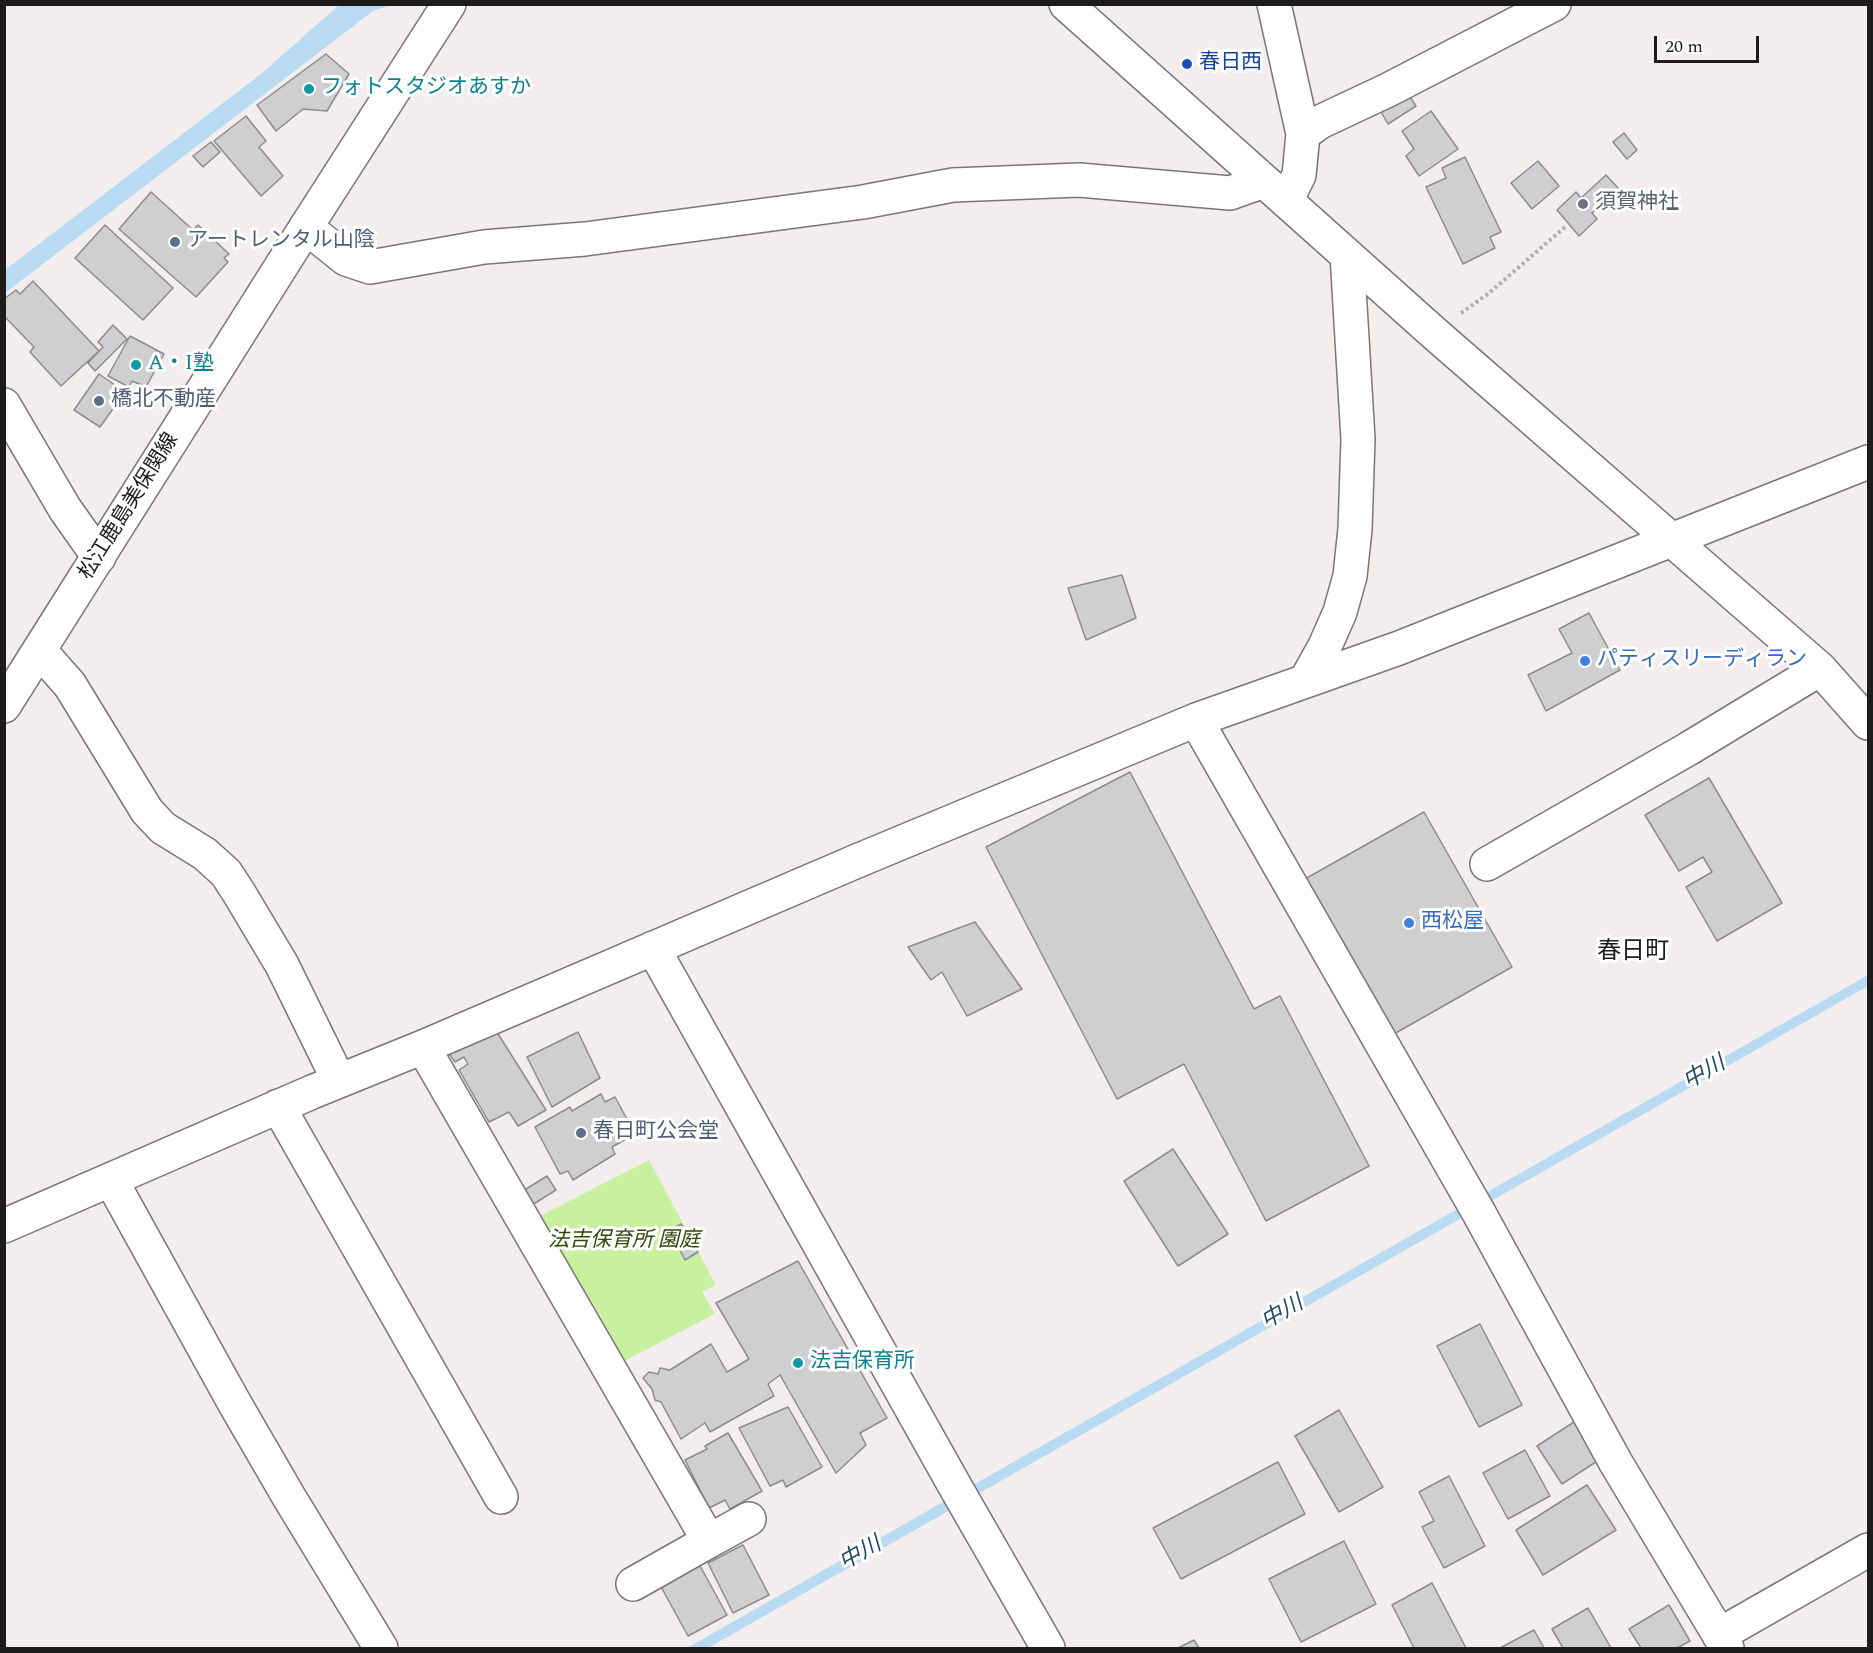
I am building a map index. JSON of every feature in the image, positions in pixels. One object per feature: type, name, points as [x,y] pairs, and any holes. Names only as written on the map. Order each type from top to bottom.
[{"type":"street","name":"松江鹿島美保関線","points":[[4,706],[449,4]]},
{"type":"street","points":[[1066,4],[1434,333],[1820,669],[1869,723]]},
{"type":"street","points":[[306,227],[346,259],[370,267],[484,248],[585,239],[863,202],[952,185],[1078,180],[1230,193],[1275,191],[1299,175],[1303,134],[1274,4]]},
{"type":"street","points":[[1303,134],[1320,122],[1388,90],[1554,4]]},
{"type":"street","points":[[1306,680],[1340,612],[1350,576],[1355,529],[1358,439],[1347,255]]},
{"type":"street","points":[[4,405],[65,509],[99,557]]},
{"type":"street","points":[[4,1226],[278,1106],[423,1047],[857,861],[1196,720],[1399,648],[1869,462]]},
{"type":"street","points":[[40,651],[70,685],[147,811],[164,828],[205,854],[226,873],[282,966],[339,1081]]},
{"type":"street","points":[[1487,864],[1688,749],[1820,669]]},
{"type":"street","points":[[1196,720],[1474,1205],[1616,1463],[1723,1642],[1869,1550]]},
{"type":"street","points":[[653,948],[972,1518],[1048,1648]]},
{"type":"street","points":[[423,1047],[709,1541]]},
{"type":"street","points":[[278,1106],[501,1497]]},
{"type":"street","points":[[111,1179],[235,1404],[381,1648]]},
{"type":"street","points":[[633,1584],[749,1519]]},
{"type":"path","points":[[1434,333],[1488,294],[1565,226]]},
{"type":"green space","name":"法吉保育所 園庭","points":[[649,1160],[716,1285],[702,1292],[715,1314],[622,1362],[540,1216]]},
{"type":"water","points":[[339,5],[392,5],[373,11],[5,293],[5,270],[261,74]]},
{"type":"water","name":"中川","points":[[1868,975],[1868,986],[708,1648],[687,1648]]},
{"type":"building","name":"フォトスタジオあすか","points":[[326,54],[349,74],[327,111],[303,109],[276,131],[257,105]]},
{"type":"building","points":[[1407,92],[1416,106],[1388,124],[1380,110]]},
{"type":"building","points":[[1431,111],[1458,149],[1419,176],[1406,156],[1414,149],[1402,131]]},
{"type":"building","points":[[246,116],[266,141],[259,147],[283,176],[261,196],[214,141]]},
{"type":"building","points":[[1624,133],[1637,150],[1627,159],[1613,142]]},
{"type":"building","points":[[211,142],[220,152],[203,167],[193,156]]},
{"type":"building","points":[[1465,157],[1501,232],[1490,237],[1495,248],[1463,264],[1426,187],[1446,178],[1442,168]]},
{"type":"building","name":"須賀神社","points":[[1538,161],[1559,186],[1532,209],[1511,183]]},
{"type":"building","name":"須賀神社","points":[[1606,175],[1619,189],[1592,213],[1597,219],[1579,236],[1557,210],[1576,192],[1581,198]]},
{"type":"building","name":"アートレンタル山陰","points":[[151,192],[193,230],[198,225],[229,254],[224,258],[228,262],[196,297],[119,229]]},
{"type":"building","points":[[105,225],[173,288],[143,320],[75,258]]},
{"type":"building","points":[[33,281],[99,351],[61,386],[30,352],[34,347],[4,316],[4,299],[16,290],[20,294]]},
{"type":"building","points":[[113,325],[127,339],[95,371],[88,363],[103,347],[98,342]]},
{"type":"building","name":"A・I塾","points":[[130,336],[164,354],[146,387],[132,381],[129,387],[108,376]]},
{"type":"building","name":"橋北不動産","points":[[99,374],[125,392],[100,427],[74,410]]},
{"type":"building","points":[[1122,575],[1136,618],[1086,640],[1068,588]]},
{"type":"building","name":"パティスリーディラン","points":[[1589,613],[1620,670],[1546,711],[1528,675],[1572,653],[1559,629]]},
{"type":"building","points":[[1130,772],[1254,1009],[1280,996],[1369,1166],[1266,1221],[1184,1064],[1117,1099],[986,847]]},
{"type":"building","points":[[1709,778],[1782,903],[1717,941],[1686,887],[1712,872],[1703,857],[1679,871],[1645,815]]},
{"type":"building","name":"西松屋","points":[[1424,812],[1512,967],[1394,1034],[1305,879]]},
{"type":"building","points":[[975,922],[1022,989],[967,1016],[942,972],[931,980],[908,947]]},
{"type":"building","points":[[495,1029],[546,1110],[518,1126],[509,1112],[489,1122],[459,1070],[468,1064],[464,1057],[455,1062],[450,1055],[452,1048]]},
{"type":"building","points":[[578,1032],[600,1078],[552,1107],[527,1057]]},
{"type":"building","name":"春日町公会堂","points":[[601,1094],[605,1102],[615,1097],[628,1121],[619,1126],[626,1139],[612,1147],[615,1154],[573,1180],[568,1171],[560,1174],[535,1127],[570,1107],[572,1111]]},
{"type":"building","points":[[1173,1149],[1228,1234],[1178,1266],[1124,1181]]},
{"type":"building","points":[[547,1176],[556,1190],[532,1205],[523,1191]]},
{"type":"building","points":[[681,1224],[698,1252],[685,1260],[670,1230]]},
{"type":"building","name":"法吉保育所","points":[[798,1261],[887,1418],[860,1433],[866,1445],[836,1473],[780,1375],[768,1384],[774,1396],[710,1432],[705,1423],[681,1439],[661,1402],[655,1400],[652,1389],[643,1378],[649,1372],[658,1374],[660,1368],[670,1370],[711,1344],[727,1372],[749,1359],[716,1303]]},
{"type":"building","points":[[1480,1324],[1522,1405],[1479,1427],[1437,1346]]},
{"type":"building","points":[[788,1407],[822,1467],[786,1487],[783,1480],[770,1486],[739,1428]]},
{"type":"building","points":[[1339,1410],[1383,1487],[1339,1512],[1295,1436]]},
{"type":"building","points":[[1577,1420],[1602,1458],[1562,1484],[1537,1446]]},
{"type":"building","points":[[728,1433],[762,1491],[730,1509],[725,1500],[709,1508],[685,1460],[707,1449],[705,1446]]},
{"type":"building","points":[[1525,1450],[1550,1496],[1508,1519],[1483,1473]]},
{"type":"building","points":[[1278,1462],[1305,1514],[1181,1579],[1153,1528]]},
{"type":"building","points":[[1449,1476],[1485,1546],[1444,1568],[1422,1527],[1434,1521],[1419,1492]]},
{"type":"building","points":[[1587,1485],[1616,1530],[1543,1575],[1516,1530]]},
{"type":"building","points":[[1344,1541],[1376,1604],[1301,1642],[1269,1579]]},
{"type":"building","points":[[743,1545],[769,1595],[733,1613],[708,1563]]},
{"type":"building","points":[[699,1564],[727,1615],[688,1636],[660,1585]]},
{"type":"building","points":[[1432,1583],[1466,1648],[1414,1648],[1392,1605]]},
{"type":"building","points":[[1669,1605],[1690,1641],[1677,1648],[1641,1648],[1629,1629]]},
{"type":"building","points":[[1588,1608],[1611,1648],[1563,1648],[1552,1629]]},
{"type":"building","points":[[1534,1630],[1544,1648],[1500,1648]]},
{"type":"building","points":[[1194,1640],[1199,1648],[1178,1648]]},
{"type":"place","name":"春日西","points":[[1187,64]]},
{"type":"place","name":"フォトスタジオあすか","points":[[309,89]]},
{"type":"place","name":"須賀神社","points":[[1583,204]]},
{"type":"place","name":"アートレンタル山陰","points":[[175,242]]},
{"type":"place","name":"A・I塾","points":[[136,365]]},
{"type":"place","name":"橋北不動産","points":[[99,401]]},
{"type":"place","name":"パティスリーディラン","points":[[1585,661]]},
{"type":"place","name":"西松屋","points":[[1409,923]]},
{"type":"place","name":"春日町公会堂","points":[[581,1133]]},
{"type":"place","name":"法吉保育所","points":[[798,1363]]},
{"type":"district","name":"春日町","points":[[1633,953]]}]
